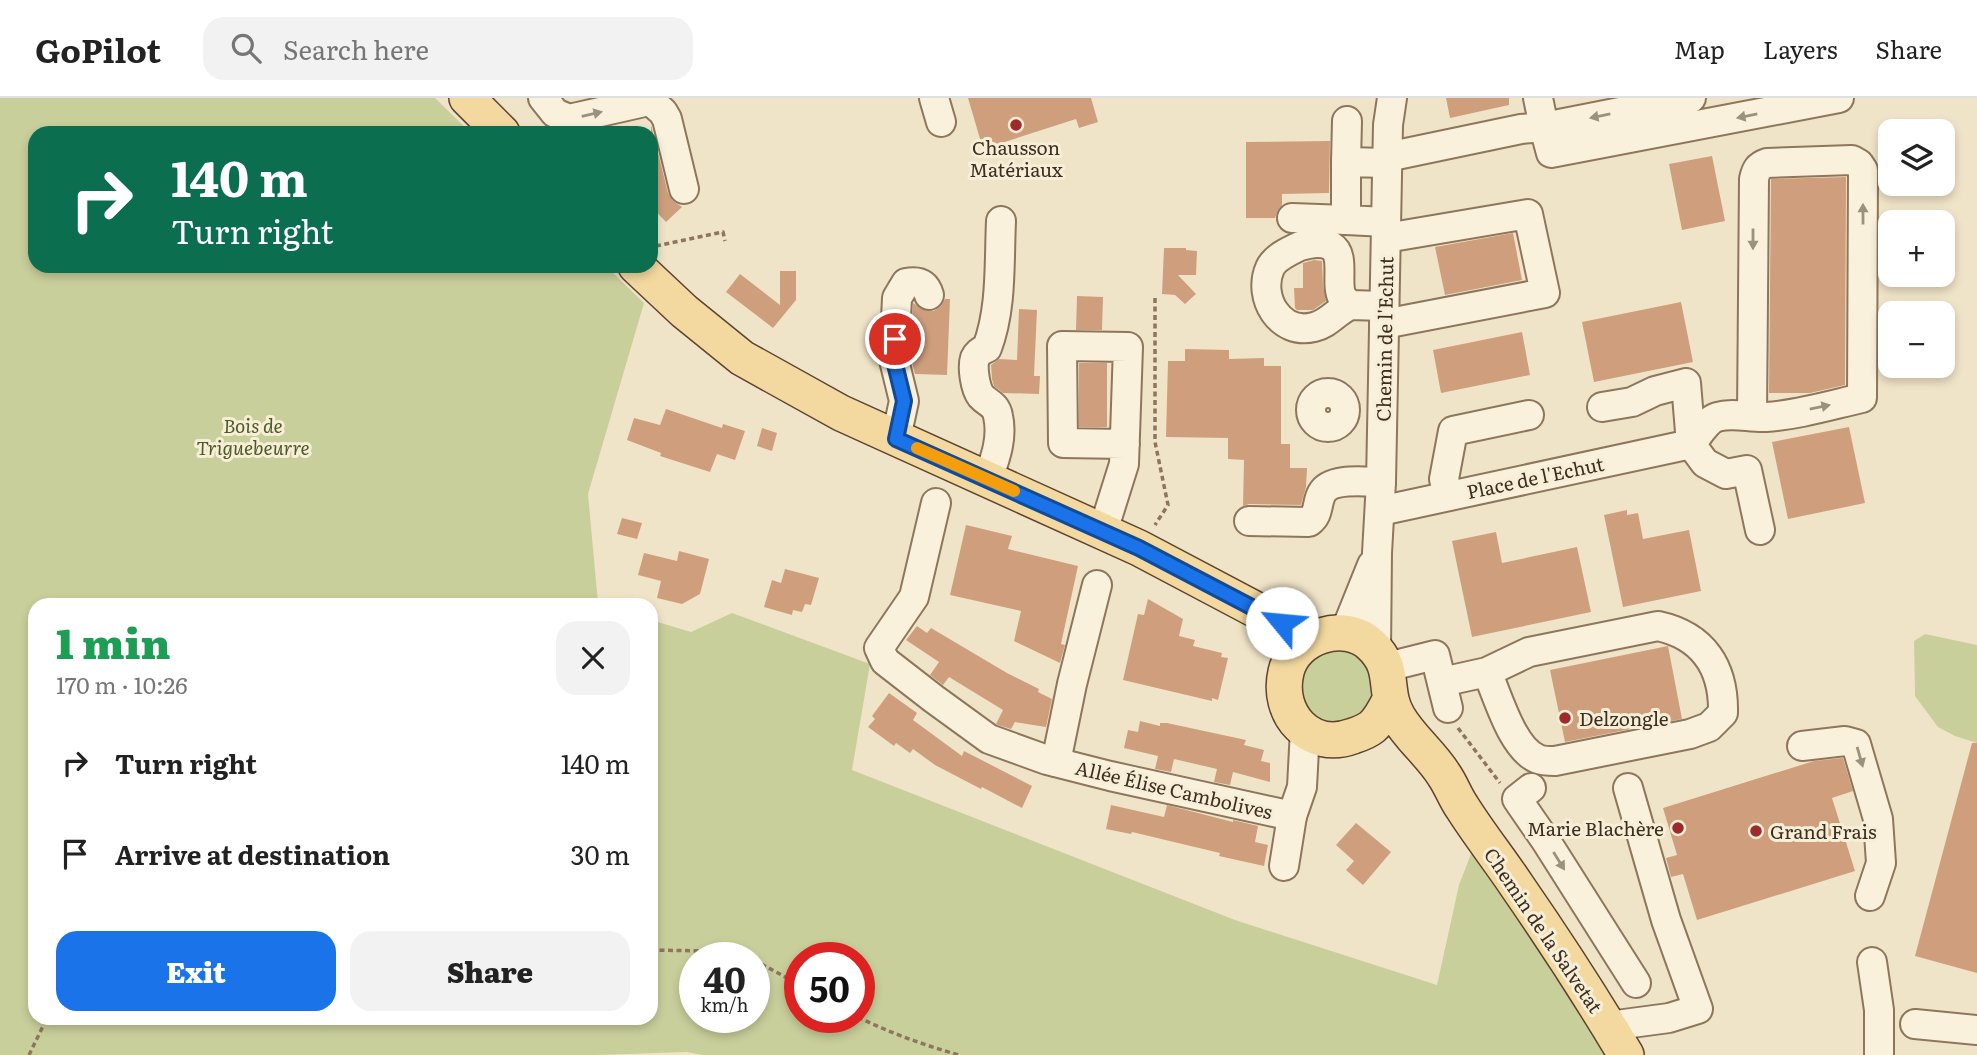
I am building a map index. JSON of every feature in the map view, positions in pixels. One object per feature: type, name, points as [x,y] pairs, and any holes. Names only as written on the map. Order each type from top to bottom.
[{"type":"main road","points":[[467,98],[495,126]]},
{"type":"main road","name":"Chemin de la Salvetat","points":[[643,273],[684,311],[742,358],[841,413],[1103,531],[1181,571],[1328,636],[1361,637],[1384,673],[1399,719],[1444,775],[1461,806],[1518,887],[1617,1041]]},
{"type":"main road","name":"Chemin de la Salvetat","points":[[1214,586],[1268,643],[1286,670]]},
{"type":"main road","points":[[1328,636],[1299,649],[1286,670],[1284,691],[1295,723],[1332,735],[1371,728],[1381,715],[1384,673]]},
{"type":"main road","name":"Chemin de la Salvetat","points":[[1332,735],[1380,740],[1461,806]]},
{"type":"street","points":[[544,98],[555,113],[569,119],[640,103],[647,98],[663,111],[667,118],[684,189]]},
{"type":"street","points":[[1346,162],[1387,160],[1521,129],[1542,106],[1691,98]]},
{"type":"street","points":[[1542,106],[1551,153],[1839,98]]},
{"type":"street","name":"Chemin de l'Echut","points":[[1384,673],[1377,553],[1381,482],[1388,107]]},
{"type":"street","points":[[1346,220],[1347,121]]},
{"type":"street","points":[[1691,444],[1714,418],[1729,415],[1752,416],[1785,415],[1862,398],[1863,170],[1852,160],[1766,163],[1756,170],[1752,416]]},
{"type":"street","points":[[1292,218],[1346,220],[1386,230],[1528,214],[1545,293],[1384,315],[1350,305]]},
{"type":"street","points":[[988,479],[998,450],[999,417],[993,405],[981,396],[976,380],[975,358],[980,351],[987,348],[995,329],[1001,221]]},
{"type":"street","points":[[896,439],[904,401],[894,360],[897,298],[906,283],[915,281],[927,288],[929,295]]},
{"type":"street","points":[[1602,407],[1632,401],[1655,391],[1686,383],[1691,444],[1705,463],[1726,474],[1747,470],[1760,530]]},
{"type":"street","points":[[1345,411],[1382,411]]},
{"type":"street","points":[[1448,496],[1444,479],[1453,431],[1529,415]]},
{"type":"street","points":[[1103,531],[1125,464],[1125,444]]},
{"type":"street","name":"Place de l'Echut","points":[[1380,511],[1691,444]]},
{"type":"street","points":[[1249,521],[1309,522],[1316,514],[1322,493],[1330,486],[1346,482],[1381,482]]},
{"type":"street","name":"Allée Élise Cambolives","points":[[936,503],[914,597],[879,648],[885,661],[989,739],[1056,762],[1110,776],[1292,816]]},
{"type":"street","name":"Chemin de l'Echut","points":[[1328,636],[1377,553]]},
{"type":"street","name":"Allée Élise Cambolives","points":[[1056,762],[1097,585]]},
{"type":"street","points":[[1384,673],[1435,655],[1445,695],[1487,672],[1529,652],[1658,626],[1672,629],[1686,637],[1710,658],[1717,668],[1720,680],[1723,713],[1709,727],[1690,734],[1555,761],[1540,760],[1527,751],[1510,729],[1487,672]]},
{"type":"street","name":"Allée Élise Cambolives","points":[[1284,866],[1292,816],[1302,787],[1332,735]]},
{"type":"street","points":[[1802,746],[1845,741],[1856,744],[1878,819],[1881,863],[1870,895]]},
{"type":"street","points":[[1617,1041],[1669,1018],[1698,1009],[1666,920],[1628,788]]},
{"type":"street","points":[[1524,794],[1546,841],[1636,983]]},
{"type":"street","points":[[1872,962],[1879,1010],[1879,1055]]},
{"type":"street","points":[[1915,1024],[1977,1030]]},
{"type":"path","points":[[658,246],[723,232],[725,241]]},
{"type":"path","points":[[1139,548],[1168,505],[1155,442],[1155,298]]},
{"type":"path","points":[[1445,695],[1452,722],[1508,794],[1524,794]]},
{"type":"path","points":[[658,950],[679,950]]},
{"type":"path","points":[[29,1055],[44,1025]]},
{"type":"path","points":[[875,1026],[959,1055]]},
{"type":"green space","name":"Bois de Triguebeurre","points":[[0,98],[435,98],[464,126],[28,126],[28,273],[613,273],[644,303],[588,494],[598,598],[28,598],[28,1025],[658,1025],[658,622],[691,632],[732,613],[870,664],[852,770],[1235,920],[1437,985],[1459,885],[1474,846],[1610,1055],[703,1055],[687,1052],[597,1055],[0,1055]]},
{"type":"green space","points":[[1925,634],[1977,645],[1977,743],[1938,727],[1915,696],[1914,641]]},
{"type":"green space","points":[[1349,647],[1371,666],[1376,692],[1362,716],[1328,724],[1298,705],[1304,660],[1312,651]]},
{"type":"building","name":"Chausson Matériaux","points":[[968,98],[1091,98],[1098,122],[1079,128],[1076,119],[983,149]]},
{"type":"building","points":[[1446,98],[1509,98],[1509,105],[1450,118]]},
{"type":"building","points":[[1330,141],[1329,193],[1282,194],[1282,205],[1275,218],[1246,218],[1246,142]]},
{"type":"building","points":[[658,153],[668,193],[673,201],[682,207],[666,222],[658,213]]},
{"type":"building","points":[[1712,156],[1725,221],[1682,230],[1669,164]]},
{"type":"building","points":[[1846,177],[1845,385],[1810,393],[1769,393],[1771,179]]},
{"type":"building","points":[[1513,233],[1522,280],[1445,295],[1435,247]]},
{"type":"building","points":[[1164,248],[1197,251],[1196,275],[1178,275],[1196,294],[1185,304],[1175,295],[1162,294]]},
{"type":"building","points":[[1322,261],[1326,301],[1313,310],[1297,310],[1294,288],[1303,288],[1303,263]]},
{"type":"building","points":[[780,271],[796,271],[796,300],[773,328],[726,292],[740,274],[780,305]]},
{"type":"building","points":[[1077,296],[1103,297],[1102,330],[1076,330]]},
{"type":"building","points":[[945,299],[950,299],[947,375],[915,374],[911,358],[913,303],[926,311],[934,311]]},
{"type":"building","points":[[1681,302],[1693,362],[1594,382],[1582,322]]},
{"type":"building","points":[[1019,309],[1037,310],[1034,376],[1040,376],[1039,394],[1003,393],[994,386],[992,379],[991,365],[999,359],[1017,360]]},
{"type":"building","points":[[1522,332],[1530,375],[1441,393],[1433,350]]},
{"type":"building","points":[[1185,349],[1229,350],[1229,359],[1264,358],[1264,366],[1281,366],[1281,444],[1290,444],[1290,468],[1307,468],[1301,505],[1243,506],[1244,460],[1228,459],[1228,438],[1166,437],[1168,361],[1185,361]]},
{"type":"building","points":[[1079,363],[1107,363],[1107,427],[1079,427]]},
{"type":"building","points":[[666,409],[722,428],[723,424],[745,431],[735,460],[717,454],[710,472],[660,456],[661,453],[627,440],[634,418],[660,425]]},
{"type":"building","points":[[1849,427],[1865,503],[1788,519],[1772,442]]},
{"type":"building","points":[[762,428],[777,433],[772,451],[757,446]]},
{"type":"building","points":[[1627,510],[1627,515],[1638,513],[1643,539],[1689,530],[1701,591],[1623,607],[1604,515]]},
{"type":"building","points":[[622,518],[642,523],[637,539],[617,534]]},
{"type":"building","points":[[966,525],[1012,536],[1008,549],[1078,566],[1061,644],[1065,645],[1060,663],[1014,641],[1021,611],[950,595]]},
{"type":"building","points":[[1496,532],[1502,563],[1577,547],[1591,612],[1472,637],[1452,541]]},
{"type":"building","points":[[679,551],[709,559],[700,594],[682,604],[657,598],[661,581],[638,575],[644,553],[677,561]]},
{"type":"building","points":[[785,569],[819,578],[811,605],[805,604],[802,612],[793,610],[792,615],[764,607],[772,580],[781,583]]},
{"type":"building","points":[[1148,599],[1183,619],[1179,636],[1195,640],[1193,646],[1222,653],[1221,657],[1228,658],[1218,700],[1212,698],[1212,701],[1123,680],[1138,614],[1144,615]]},
{"type":"building","points":[[917,626],[927,633],[931,628],[1052,699],[1046,727],[1015,722],[1011,729],[998,725],[996,724],[1003,710],[949,677],[943,685],[930,675],[939,662],[906,640]]},
{"type":"building","points":[[1668,646],[1682,719],[1565,742],[1550,670]]},
{"type":"building","points":[[889,693],[917,713],[913,720],[962,756],[964,751],[1032,786],[1022,808],[935,765],[913,749],[910,753],[896,743],[894,746],[868,727],[875,719],[872,716]]},
{"type":"building","points":[[1140,721],[1160,726],[1160,723],[1167,723],[1246,740],[1244,745],[1264,750],[1261,761],[1270,763],[1270,782],[1233,772],[1230,785],[1214,782],[1217,769],[1174,759],[1171,772],[1155,769],[1158,756],[1124,748],[1128,730],[1138,732]]},
{"type":"building","points":[[1972,743],[1977,743],[1977,973],[1915,956]]},
{"type":"building","name":"Grand Frais","points":[[1843,758],[1853,791],[1832,798],[1855,871],[1697,920],[1683,874],[1671,877],[1666,858],[1677,855],[1663,808],[1814,761]]},
{"type":"building","points":[[1111,805],[1164,817],[1167,805],[1258,826],[1255,842],[1268,845],[1264,866],[1132,832],[1131,834],[1106,829]]},
{"type":"building","points":[[1356,823],[1391,852],[1363,885],[1346,870],[1354,861],[1336,845]]},
{"type":"slow traffic","points":[[917,448],[1014,491]]},
{"type":"place","name":"Chausson Matériaux","points":[[1016,125]]},
{"type":"place","name":"Delzongle","points":[[1565,718]]},
{"type":"place","name":"Marie Blachère","points":[[1678,828]]},
{"type":"place","name":"Grand Frais","points":[[1756,831]]},
{"type":"route","points":[[895,339],[894,360],[904,401],[896,439],[1139,548],[1282,623]]}]
